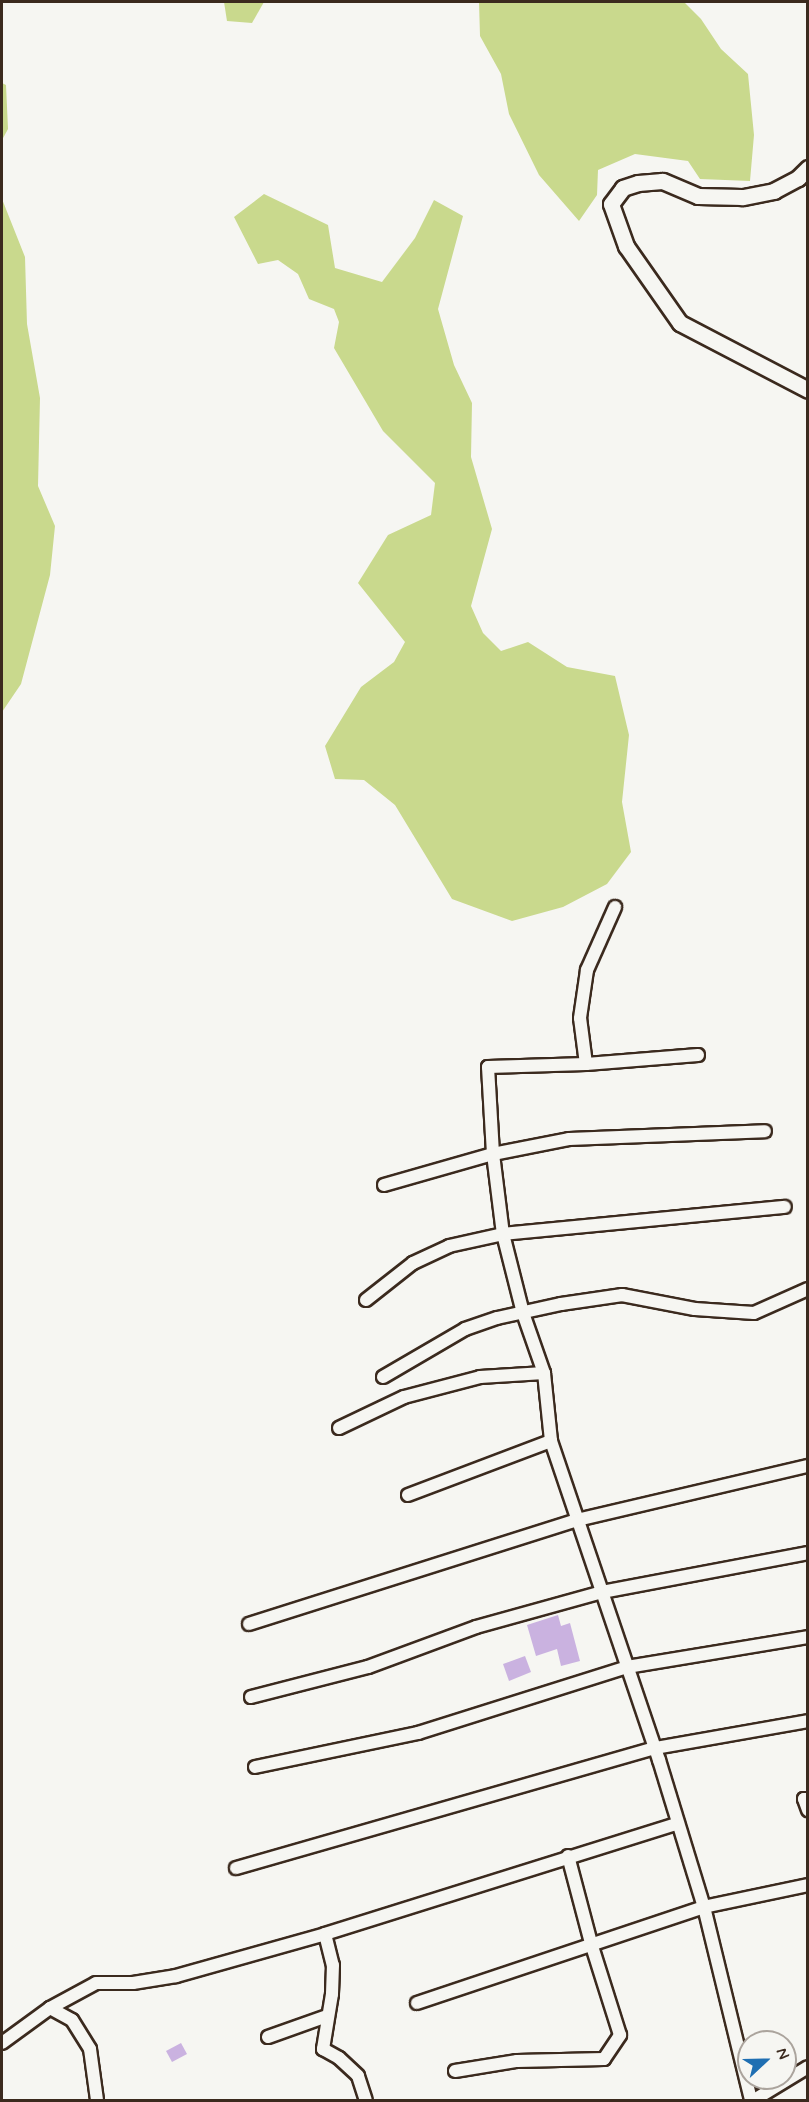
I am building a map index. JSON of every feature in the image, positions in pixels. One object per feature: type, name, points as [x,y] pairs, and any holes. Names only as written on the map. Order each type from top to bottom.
[{"type":"street","points":[[807,168],[798,178],[774,191],[742,197],[698,196],[662,181],[638,183],[623,188],[611,204],[626,246],[680,323],[807,390]]},
{"type":"street","points":[[586,1064],[580,1018],[587,970],[615,907]]},
{"type":"street","points":[[698,1055],[586,1064],[488,1067],[492,1154],[503,1234],[523,1313],[544,1373],[550,1441],[655,1748],[704,1907],[753,2100],[807,2067]]},
{"type":"street","points":[[384,1185],[492,1154],[569,1139],[765,1131]]},
{"type":"street","points":[[366,1300],[413,1263],[449,1246],[503,1234],[784,1207]]},
{"type":"street","points":[[383,1377],[465,1329],[523,1313],[622,1295],[696,1309],[754,1313],[807,1289]]},
{"type":"street","points":[[339,1428],[404,1397],[480,1377],[544,1373]]},
{"type":"street","points":[[408,1495],[550,1441]]},
{"type":"street","points":[[249,1624],[577,1520],[807,1466]]},
{"type":"street","points":[[251,1697],[368,1667],[476,1627],[602,1592],[807,1553]]},
{"type":"street","points":[[255,1767],[418,1733],[627,1667],[807,1637]]},
{"type":"street","points":[[236,1868],[655,1748],[807,1721]]},
{"type":"street","points":[[807,1799],[804,1799],[807,1810]]},
{"type":"street","points":[[2,2043],[50,2008],[96,1983],[133,1983],[176,1976],[325,1934],[568,1856],[677,1824]]},
{"type":"street","points":[[455,2071],[517,2061],[604,2059],[620,2035],[591,1943],[568,1856]]},
{"type":"street","points":[[417,2003],[704,1907],[807,1885]]},
{"type":"street","points":[[325,1934],[333,1965],[323,2049],[339,2058],[358,2076],[366,2100]]},
{"type":"street","points":[[50,2008],[72,2020],[90,2049],[97,2100]]},
{"type":"street","points":[[268,2037],[327,2016]]},
{"type":"green space","points":[[224,2],[264,2],[252,23],[227,21]]},
{"type":"green space","points":[[479,2],[684,2],[701,19],[721,49],[748,74],[754,135],[750,181],[700,179],[688,161],[635,154],[598,170],[597,195],[579,221],[539,175],[509,114],[501,74],[480,36]]},
{"type":"green space","points":[[2,83],[6,85],[8,129],[2,140]]},
{"type":"green space","points":[[264,194],[328,225],[335,268],[382,282],[415,238],[434,200],[463,216],[438,309],[454,365],[472,403],[471,457],[492,529],[471,606],[483,633],[501,651],[528,642],[567,667],[615,676],[629,735],[622,802],[631,852],[607,884],[563,907],[512,921],[452,899],[395,805],[364,780],[335,779],[325,746],[361,687],[394,662],[405,642],[358,583],[388,535],[431,515],[435,483],[383,431],[334,348],[339,322],[334,309],[309,299],[298,274],[278,260],[258,264],[234,217]]},
{"type":"green space","points":[[2,199],[25,257],[27,324],[40,398],[38,486],[55,526],[50,575],[21,684],[2,712]]},
{"type":"building","points":[[558,1615],[561,1626],[570,1623],[580,1661],[561,1666],[557,1649],[536,1656],[527,1625]]},
{"type":"building","points":[[525,1656],[531,1672],[509,1681],[503,1664]]},
{"type":"building","points":[[181,2043],[187,2054],[172,2062],[166,2051]]}]
